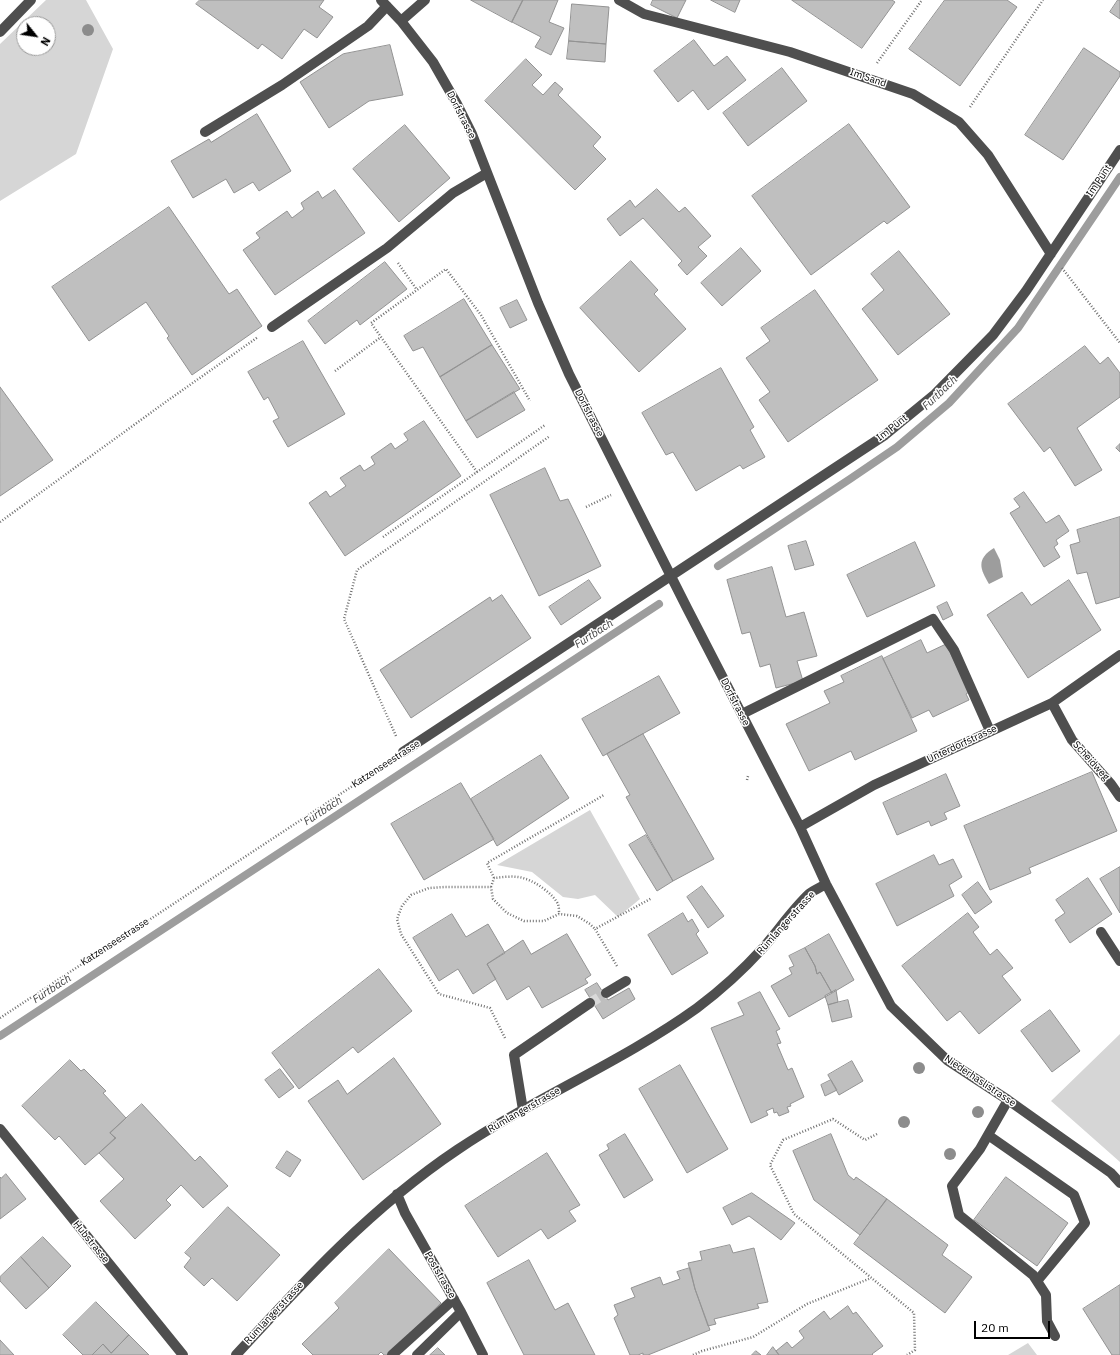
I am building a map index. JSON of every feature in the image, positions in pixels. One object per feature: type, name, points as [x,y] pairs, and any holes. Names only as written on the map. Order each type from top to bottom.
[{"type":"street","points":[[0,32],[31,0]]},
{"type":"street","points":[[401,21],[425,0]]},
{"type":"street","name":"Im Sand","points":[[619,0],[644,14],[790,52],[912,94],[959,122],[988,155],[1051,254]]},
{"type":"street","points":[[205,132],[282,85],[368,26],[384,3]]},
{"type":"street","name":"Dorfstrasse","points":[[384,3],[401,21],[433,62],[457,104],[472,134],[538,303],[569,374],[800,827]]},
{"type":"street","name":"Im Pünt","points":[[671,576],[885,435],[935,394],[993,335],[1026,291],[1120,150]]},
{"type":"street","points":[[272,327],[388,248],[453,193],[487,172]]},
{"type":"street","name":"Katzenseestrasse","points":[[404,752],[671,576]]},
{"type":"street","points":[[742,714],[933,619],[954,650],[990,731]]},
{"type":"street","name":"Unterdorfstrasse","points":[[800,827],[874,785],[1052,703],[1120,655]]},
{"type":"street","name":"Scheidweg","points":[[1052,703],[1072,740],[1111,784],[1120,797]]},
{"type":"street","name":"Niederhaslistrasse","points":[[800,827],[826,884],[891,1006],[947,1060],[1008,1100],[1111,1173],[1120,1183]]},
{"type":"street","name":"Rümlangerstrasse","points":[[236,1355],[302,1283],[369,1218],[397,1194],[457,1150],[523,1110],[662,1032],[697,1008],[735,978],[769,942],[811,892],[826,884]]},
{"type":"street","points":[[1102,932],[1120,961]]},
{"type":"street","points":[[606,993],[626,981]]},
{"type":"street","points":[[523,1110],[514,1055],[590,1003]]},
{"type":"street","points":[[1008,1100],[980,1150],[952,1186],[959,1215],[1033,1275],[1046,1294],[1047,1321],[1055,1336]]},
{"type":"street","name":"Hubstrasse","points":[[0,1129],[183,1355]]},
{"type":"street","points":[[988,1135],[1074,1195],[1085,1223],[1037,1281]]},
{"type":"street","name":"Poststrasse","points":[[397,1194],[405,1213],[454,1299],[483,1355]]},
{"type":"street","points":[[392,1355],[454,1299]]},
{"type":"street","points":[[417,1355],[461,1312]]},
{"type":"path","points":[[868,78],[882,55],[922,0]]},
{"type":"path","points":[[959,122],[1043,0]]},
{"type":"path","points":[[388,248],[417,290]]},
{"type":"path","points":[[477,472],[371,323],[446,268],[481,314],[530,401]]},
{"type":"path","points":[[1065,273],[1120,343]]},
{"type":"path","points":[[0,522],[272,327]]},
{"type":"path","points":[[335,371],[381,336]]},
{"type":"path","points":[[383,537],[545,425]]},
{"type":"path","points":[[404,752],[344,620],[357,570],[550,436]]},
{"type":"path","points":[[586,507],[615,493]]},
{"type":"path","name":"Katzenseestrasse","points":[[0,1018],[404,752]]},
{"type":"path","points":[[604,795],[487,863],[494,878],[491,887],[493,899],[507,913],[524,921],[544,921],[559,914],[577,916],[595,929],[626,981]]},
{"type":"path","points":[[494,878],[509,876],[526,879],[545,890],[554,898],[558,905],[559,914]]},
{"type":"path","points":[[491,887],[429,888],[411,895],[402,906],[397,919],[400,934],[439,994],[490,1008],[514,1055]]},
{"type":"path","points":[[595,929],[652,898]]},
{"type":"path","points":[[877,1134],[865,1140],[834,1119],[783,1140],[770,1165],[794,1214],[914,1313],[915,1350],[907,1355]]},
{"type":"path","points":[[693,1355],[702,1351],[753,1337],[807,1304],[871,1278]]},
{"type":"path","points":[[702,1351],[703,1355]]},
{"type":"shaded area","points":[[46,0],[86,0],[113,49],[76,154],[0,201],[0,44],[16,29],[16,56],[56,56],[56,16],[29,16]]},
{"type":"shaded area","points":[[994,548],[1000,560],[1003,577],[989,584],[983,574],[981,564],[984,556]]},
{"type":"shaded area","points":[[590,810],[640,899],[618,917],[595,895],[578,899],[563,897],[532,872],[497,865]]},
{"type":"shaded area","points":[[1120,1034],[1120,1162],[1051,1101]]},
{"type":"shaded area","points":[[1028,1343],[1037,1355],[1008,1355]]},
{"type":"building","points":[[200,0],[324,0],[319,7],[333,17],[317,38],[304,29],[282,59],[262,44],[258,49],[196,4]]},
{"type":"building","points":[[471,0],[523,0],[512,22]]},
{"type":"building","points":[[523,0],[558,0],[549,22],[564,28],[551,55],[535,47],[541,37],[512,22]]},
{"type":"building","points":[[653,0],[686,0],[677,18],[651,5]]},
{"type":"building","points":[[711,0],[740,0],[735,12]]},
{"type":"building","points":[[792,0],[892,0],[895,2],[862,48]]},
{"type":"building","points":[[945,0],[1007,0],[1017,7],[960,86],[909,49]]},
{"type":"building","points":[[1118,0],[1120,0],[1120,19],[1110,12]]},
{"type":"building","points":[[572,4],[609,7],[606,44],[569,41]]},
{"type":"building","points":[[694,40],[714,66],[727,56],[746,80],[708,110],[693,90],[678,102],[654,71]]},
{"type":"building","points":[[569,41],[606,44],[605,62],[567,59]]},
{"type":"building","points":[[390,45],[403,95],[369,101],[329,128],[300,82],[343,54]]},
{"type":"building","points":[[1084,48],[1120,72],[1120,76],[1063,160],[1025,135]]},
{"type":"building","points":[[526,59],[542,75],[532,85],[543,95],[555,82],[563,89],[558,95],[601,137],[593,146],[606,159],[575,190],[485,101]]},
{"type":"building","points":[[782,68],[807,101],[748,146],[723,113]]},
{"type":"building","points":[[257,114],[291,171],[259,191],[253,182],[234,193],[226,179],[193,198],[171,161],[209,139],[211,142]]},
{"type":"building","points":[[849,124],[910,207],[887,224],[884,221],[811,275],[752,196]]},
{"type":"building","points":[[405,125],[450,178],[399,222],[353,169]]},
{"type":"building","points":[[657,189],[679,212],[685,207],[711,236],[698,247],[707,256],[687,275],[678,265],[682,261],[643,218],[620,236],[607,219],[630,200],[635,207]]},
{"type":"building","points":[[335,190],[365,233],[275,295],[243,250],[260,238],[256,233],[287,211],[292,218],[304,209],[301,203],[318,191],[322,198]]},
{"type":"building","points":[[169,207],[229,294],[237,289],[262,326],[192,375],[167,338],[169,336],[146,302],[89,341],[52,287]]},
{"type":"building","points":[[741,248],[761,271],[722,306],[701,283]]},
{"type":"building","points":[[899,251],[950,314],[898,355],[862,309],[884,290],[871,274]]},
{"type":"building","points":[[631,261],[658,290],[654,294],[686,329],[639,372],[580,308]]},
{"type":"building","points":[[385,262],[407,289],[360,325],[357,320],[325,344],[308,321]]},
{"type":"building","points":[[815,290],[878,380],[788,442],[759,400],[770,392],[746,358],[770,341],[761,328]]},
{"type":"building","points":[[464,299],[492,345],[440,377],[423,347],[413,351],[404,336]]},
{"type":"building","points":[[517,300],[527,320],[510,328],[500,308]]},
{"type":"building","points":[[303,341],[345,414],[288,447],[273,421],[279,418],[268,397],[264,400],[248,372]]},
{"type":"building","points":[[492,345],[520,389],[466,421],[440,377]]},
{"type":"building","points":[[1085,346],[1100,364],[1108,357],[1120,373],[1120,397],[1077,428],[1102,470],[1075,486],[1050,447],[1044,452],[1008,404]]},
{"type":"building","points":[[721,368],[754,427],[750,430],[765,457],[743,469],[740,465],[696,491],[673,452],[666,455],[642,413]]},
{"type":"building","points":[[0,387],[53,460],[0,496]]},
{"type":"building","points":[[514,392],[525,410],[477,438],[466,421]]},
{"type":"building","points":[[424,421],[461,476],[345,556],[309,503],[326,491],[330,497],[346,486],[340,478],[360,465],[364,471],[375,464],[371,457],[391,443],[395,449],[408,440],[404,434]]},
{"type":"building","points":[[1120,444],[1120,452],[1116,448]]},
{"type":"building","points":[[545,468],[560,501],[568,499],[601,566],[539,596],[490,495]]},
{"type":"building","points":[[1024,492],[1046,523],[1059,515],[1069,531],[1056,540],[1058,544],[1054,547],[1060,557],[1044,567],[1010,513],[1020,507],[1014,499]]},
{"type":"building","points":[[1120,517],[1120,597],[1096,604],[1087,572],[1077,574],[1070,545],[1080,542],[1077,530]]},
{"type":"building","points":[[806,541],[814,565],[795,570],[788,546]]},
{"type":"building","points":[[915,542],[935,586],[867,617],[847,575]]},
{"type":"building","points":[[772,567],[786,617],[804,612],[817,656],[797,661],[803,681],[776,688],[770,664],[760,667],[750,632],[742,634],[727,580]]},
{"type":"building","points":[[589,580],[601,598],[561,625],[549,607]]},
{"type":"building","points":[[1069,580],[1101,630],[1028,678],[987,615],[1022,592],[1031,605]]},
{"type":"building","points":[[502,595],[531,638],[411,718],[380,670],[490,597],[492,601]]},
{"type":"building","points":[[947,602],[953,615],[943,620],[937,607]]},
{"type":"building","points":[[921,640],[927,653],[946,644],[969,692],[966,694],[969,700],[933,717],[929,710],[912,718],[883,659]]},
{"type":"building","points":[[882,656],[917,731],[855,760],[851,751],[809,771],[786,724],[830,703],[824,691],[844,682],[841,676]]},
{"type":"building","points":[[659,676],[680,713],[603,756],[582,719]]},
{"type":"building","points":[[643,734],[714,859],[673,881],[626,797],[630,795],[607,754]]},
{"type":"building","points":[[541,755],[569,798],[497,846],[471,799]]},
{"type":"building","points":[[1092,772],[1117,831],[1029,868],[1031,873],[990,890],[964,826]]},
{"type":"building","points":[[946,774],[960,806],[944,813],[947,819],[931,826],[929,821],[897,835],[883,803]]},
{"type":"building","points":[[461,783],[494,839],[424,880],[391,824]]},
{"type":"building","points":[[646,835],[673,881],[657,891],[629,845]]},
{"type":"building","points":[[934,855],[939,865],[953,859],[962,877],[949,885],[954,896],[897,926],[876,884]]},
{"type":"building","points":[[1120,867],[1120,913],[1100,879]]},
{"type":"building","points":[[1088,878],[1112,914],[1070,943],[1055,920],[1065,913],[1056,900]]},
{"type":"building","points":[[978,882],[992,902],[975,914],[962,895]]},
{"type":"building","points":[[702,886],[724,916],[708,928],[687,897]]},
{"type":"building","points":[[683,913],[688,922],[692,919],[699,931],[696,934],[708,953],[672,975],[648,935]]},
{"type":"building","points":[[968,913],[979,927],[973,932],[990,955],[997,949],[1013,968],[1002,976],[1021,1000],[979,1034],[960,1011],[947,1021],[902,966]]},
{"type":"building","points":[[452,914],[466,937],[488,924],[505,953],[487,964],[496,979],[473,994],[458,969],[439,981],[413,938]]},
{"type":"building","points":[[567,934],[591,975],[585,979],[588,983],[542,1008],[529,986],[507,1000],[487,964],[523,940],[531,954]]},
{"type":"building","points":[[829,934],[854,980],[832,993],[820,972],[817,974],[815,966],[805,948]]},
{"type":"building","points":[[805,948],[815,966],[817,974],[820,972],[832,993],[789,1017],[771,986],[792,974],[789,968],[794,966],[789,956]]},
{"type":"building","points":[[379,969],[412,1011],[358,1053],[353,1047],[299,1089],[272,1053]]},
{"type":"building","points":[[597,983],[608,1000],[629,988],[635,999],[603,1019],[585,990]]},
{"type":"building","points":[[836,990],[838,1002],[828,1005],[825,996]]},
{"type":"building","points":[[760,992],[780,1029],[776,1031],[781,1043],[777,1044],[788,1070],[792,1068],[804,1097],[787,1107],[789,1112],[779,1116],[777,1112],[774,1113],[773,1108],[766,1111],[768,1115],[751,1123],[711,1028],[744,1015],[738,1003]]},
{"type":"building","points":[[848,1000],[852,1017],[832,1022],[828,1005]]},
{"type":"building","points":[[1050,1010],[1080,1051],[1052,1072],[1021,1031]]},
{"type":"building","points":[[394,1058],[441,1124],[363,1180],[308,1101],[338,1080],[347,1094]]},
{"type":"building","points":[[70,1060],[81,1071],[84,1069],[106,1091],[103,1093],[126,1118],[110,1133],[116,1138],[85,1165],[59,1136],[55,1140],[22,1106]]},
{"type":"building","points":[[852,1061],[863,1081],[839,1095],[828,1075]]},
{"type":"building","points":[[680,1065],[728,1149],[687,1173],[639,1089]]},
{"type":"building","points":[[280,1069],[294,1087],[279,1098],[265,1080]]},
{"type":"building","points":[[831,1080],[837,1090],[825,1096],[821,1085]]},
{"type":"building","points":[[142,1104],[195,1161],[200,1156],[228,1186],[203,1208],[181,1185],[166,1200],[171,1205],[135,1239],[100,1201],[124,1179],[99,1153],[115,1138],[110,1133]]},
{"type":"building","points":[[625,1134],[653,1180],[624,1198],[599,1155],[609,1149],[607,1145]]},
{"type":"building","points":[[831,1134],[848,1175],[854,1180],[856,1177],[887,1199],[860,1235],[814,1200],[793,1151]]},
{"type":"building","points":[[287,1151],[301,1160],[290,1177],[276,1168]]},
{"type":"building","points":[[547,1153],[580,1205],[569,1211],[576,1221],[548,1239],[541,1229],[498,1257],[465,1206]]},
{"type":"building","points":[[6,1174],[26,1199],[0,1219],[0,1177],[1,1178]]},
{"type":"building","points":[[1006,1177],[1068,1223],[1037,1266],[974,1220]]},
{"type":"building","points":[[752,1193],[795,1223],[781,1240],[749,1216],[732,1225],[723,1208]]},
{"type":"building","points":[[887,1199],[948,1245],[942,1255],[972,1277],[945,1313],[854,1244]]},
{"type":"building","points":[[228,1207],[280,1255],[237,1301],[212,1278],[204,1286],[184,1267],[191,1258],[185,1253]]},
{"type":"building","points":[[43,1237],[71,1266],[49,1288],[21,1257]]},
{"type":"building","points":[[730,1245],[733,1253],[754,1248],[768,1302],[757,1304],[759,1308],[714,1319],[716,1324],[708,1326],[688,1263],[702,1260],[700,1252]]},
{"type":"building","points":[[389,1249],[441,1303],[388,1355],[384,1355],[381,1352],[378,1355],[313,1355],[302,1344],[339,1308],[335,1303]]},
{"type":"building","points":[[21,1257],[49,1288],[26,1309],[0,1281],[0,1277]]},
{"type":"building","points":[[529,1260],[555,1310],[568,1303],[595,1355],[524,1355],[487,1283]]},
{"type":"building","points":[[690,1268],[695,1289],[710,1330],[648,1355],[643,1355],[643,1353],[638,1355],[630,1355],[614,1318],[618,1315],[614,1305],[635,1297],[631,1288],[660,1277],[663,1285],[680,1279],[677,1272]]},
{"type":"building","points":[[1120,1285],[1120,1355],[1112,1355],[1083,1309]]},
{"type":"building","points":[[96,1302],[129,1335],[111,1353],[103,1344],[92,1355],[83,1355],[63,1335]]},
{"type":"building","points":[[848,1306],[853,1314],[856,1312],[883,1346],[872,1354],[873,1355],[779,1355],[776,1351],[787,1342],[792,1348],[804,1338],[799,1331],[824,1311],[830,1319]]},
{"type":"building","points":[[129,1335],[149,1355],[92,1355],[103,1344],[111,1353]]},
{"type":"building","points":[[0,1340],[14,1355],[0,1355]]},
{"type":"building","points":[[773,1347],[779,1355],[767,1355]]},
{"type":"building","points":[[438,1348],[445,1355],[430,1355]]},
{"type":"building","points":[[756,1351],[761,1355],[752,1355]]},
{"type":"waterway","name":"Furtbach","points":[[718,566],[897,447],[949,403],[1018,328],[1120,177]]},
{"type":"waterway","name":"Furtbach","points":[[0,1036],[659,604]]},
{"type":"tunnel","points":[[590,1003],[606,993]]}]
